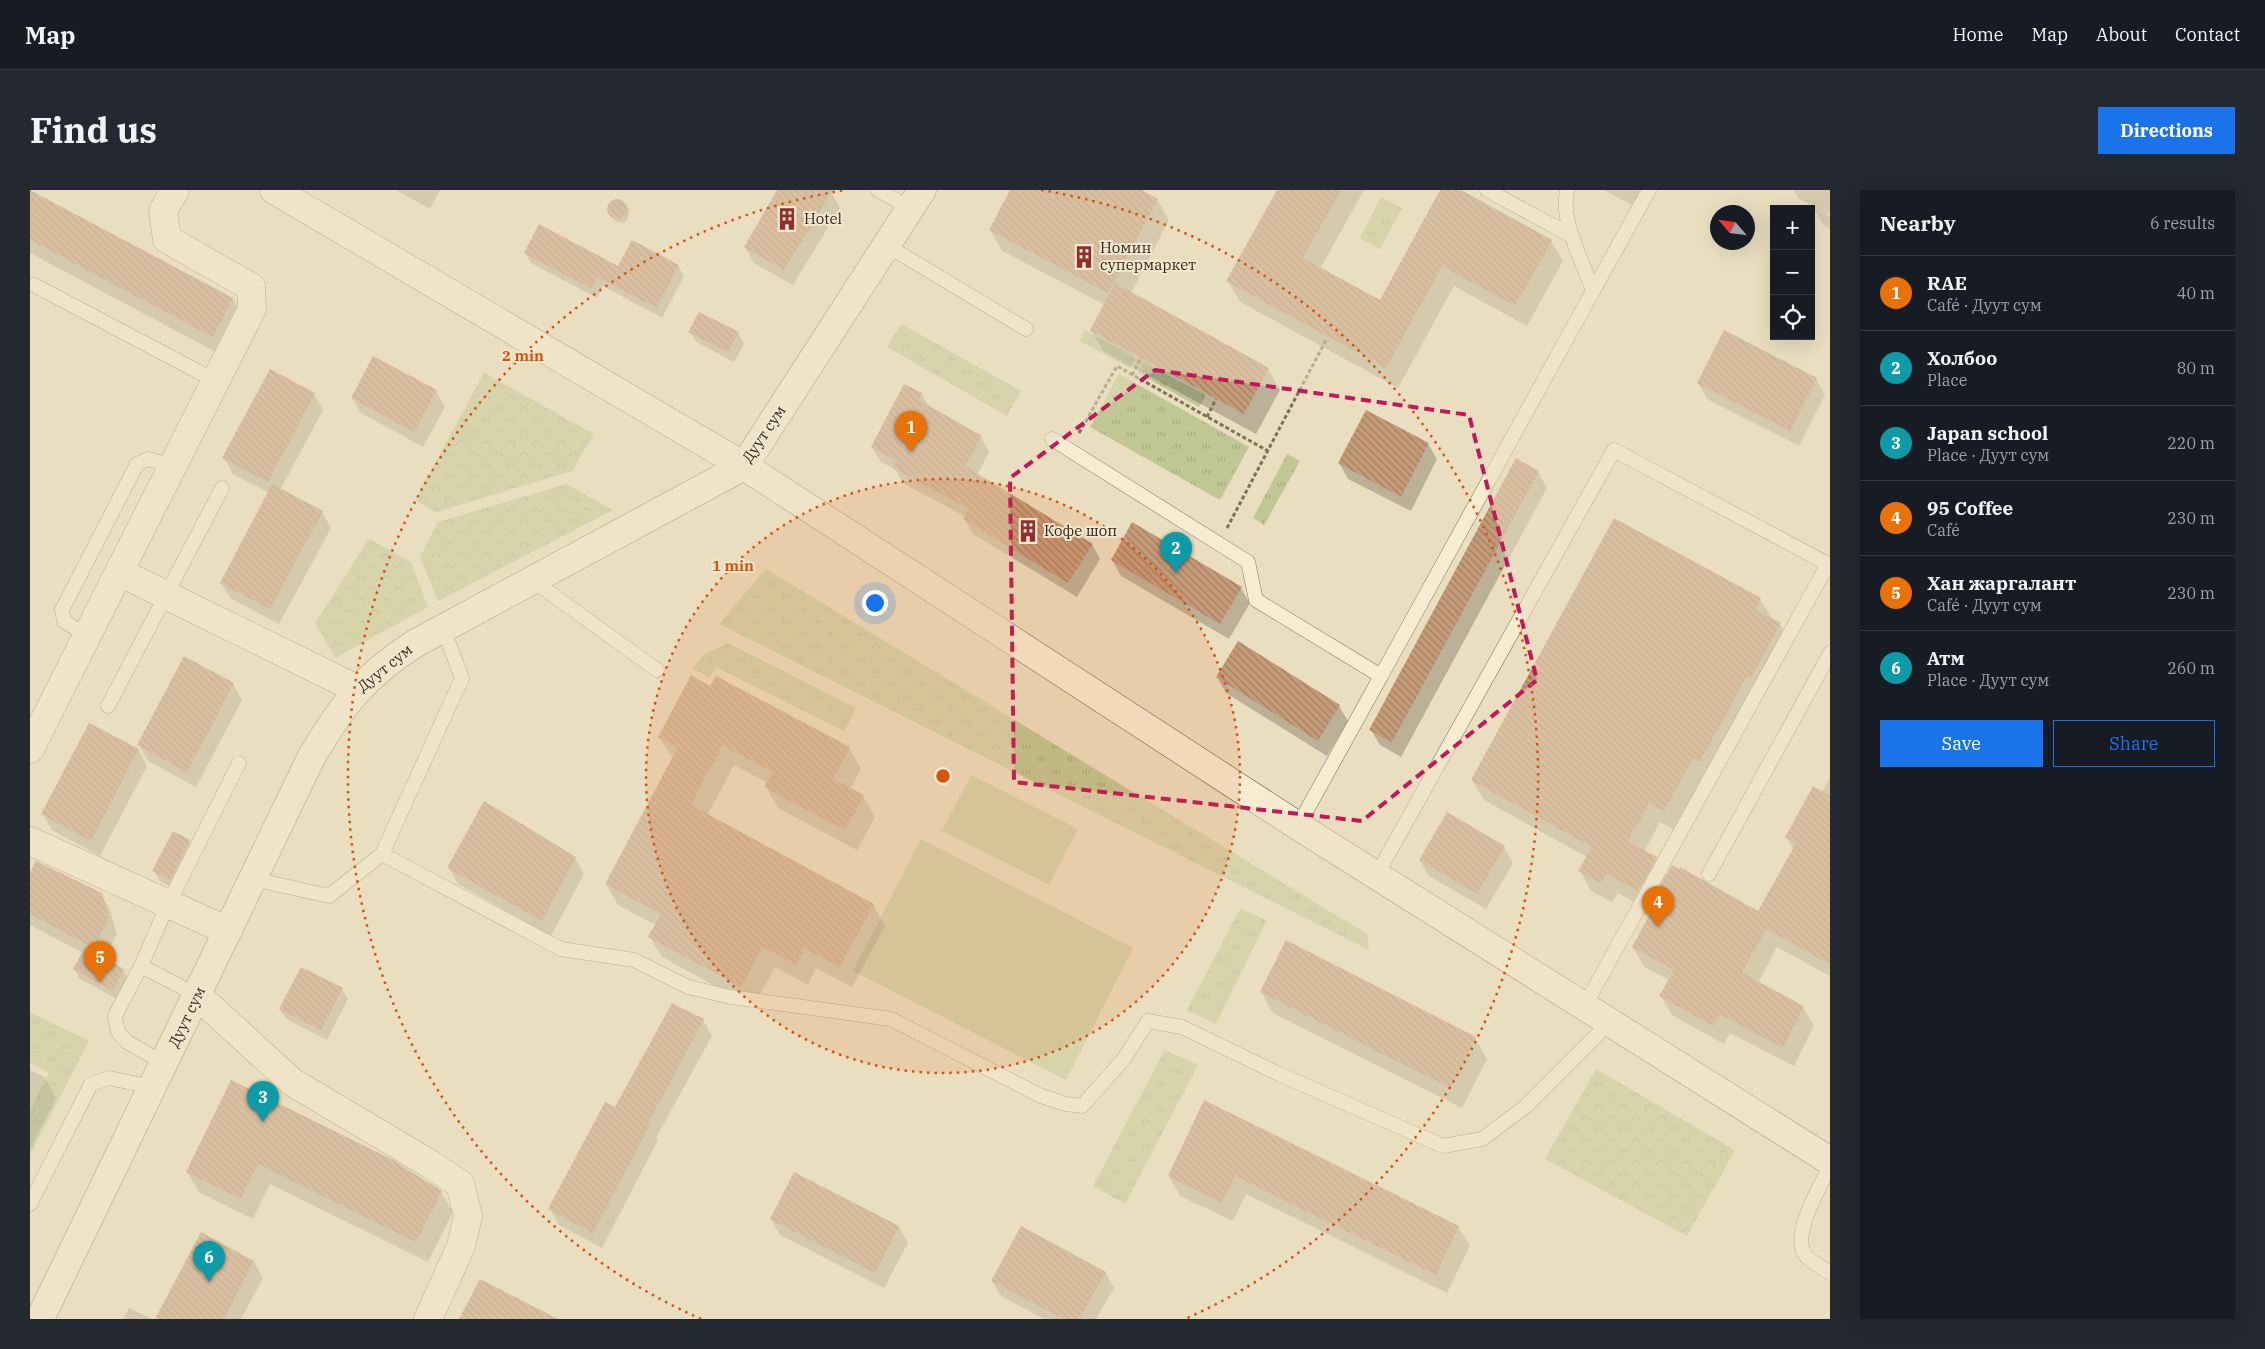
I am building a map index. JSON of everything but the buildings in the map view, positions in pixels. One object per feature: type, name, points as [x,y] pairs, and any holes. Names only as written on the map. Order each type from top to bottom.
[{"type":"street","points":[[30,749],[252,309],[251,287],[168,239],[163,212],[175,190]]},
{"type":"street","points":[[274,190],[744,466],[1376,876],[1830,1161]]},
{"type":"street","name":"Дуут сум","points":[[40,1319],[311,758],[335,718],[357,689],[371,675],[401,653],[443,628],[744,466],[916,199]]},
{"type":"street","points":[[119,572],[357,689]]},
{"type":"street","points":[[30,841],[228,931]]},
{"type":"street","points":[[197,995],[292,1082],[430,1164],[460,1184],[468,1216],[461,1246],[428,1319]]},
{"type":"lane","points":[[878,190],[916,199]]},
{"type":"lane","points":[[1487,190],[1572,236]]},
{"type":"lane","points":[[1567,190],[1564,204],[1572,236],[1593,291]]},
{"type":"lane","points":[[1298,826],[1649,190]]},
{"type":"lane","points":[[886,245],[1026,329]]},
{"type":"lane","points":[[34,284],[216,381]]},
{"type":"lane","points":[[1052,440],[1248,562],[1256,600],[1381,676]]},
{"type":"lane","points":[[1376,876],[1614,450],[1828,564],[1584,1007]]},
{"type":"lane","points":[[87,636],[64,620],[62,610],[137,464],[148,459],[173,466]]},
{"type":"lane","points":[[108,706],[222,488]]},
{"type":"lane","points":[[532,580],[657,670]]},
{"type":"lane","points":[[253,879],[329,896],[382,854],[462,678],[443,628]]},
{"type":"lane","points":[[1709,874],[1830,653]]},
{"type":"lane","points":[[164,1063],[126,1042],[118,1032],[115,1016],[141,966],[168,904],[239,763]]},
{"type":"lane","points":[[382,854],[561,949],[634,960],[688,987],[731,997],[891,1019],[1041,1096],[1066,1104],[1082,1106],[1123,1060],[1148,1021],[1182,1027],[1279,1074],[1443,1146],[1482,1139],[1489,1134],[1526,1106],[1609,1023]]},
{"type":"lane","points":[[141,966],[197,995]]},
{"type":"lane","points":[[30,1204],[91,1084],[109,1078],[152,1087]]},
{"type":"lane","points":[[1830,1166],[1806,1217],[1800,1239],[1805,1256],[1830,1273]]},
{"type":"path","points":[[1219,544],[1326,340]]},
{"type":"path","points":[[1132,375],[1141,358]]},
{"type":"path","points":[[1070,451],[1117,366],[1268,451]]},
{"type":"path","points":[[1207,417],[1216,399]]},
{"type":"highlighted area","points":[[1155,370],[1469,415],[1537,680],[1362,821],[1014,782],[1010,478]]},
{"type":"green space","points":[[1381,197],[1402,208],[1380,249],[1360,238]]},
{"type":"green space","points":[[901,324],[1021,391],[1007,416],[887,347]]},
{"type":"green space","points":[[1085,330],[1135,358],[1130,368],[1080,341]]},
{"type":"green space","points":[[1143,362],[1206,395],[1199,407],[1138,373]]},
{"type":"green space","points":[[484,373],[594,434],[572,471],[436,512],[415,500]]},
{"type":"green space","points":[[1119,374],[1249,447],[1220,500],[1090,427]]},
{"type":"green space","points":[[1287,454],[1300,461],[1264,525],[1253,518]]},
{"type":"green space","points":[[566,484],[613,510],[438,601],[420,557],[438,522]]},
{"type":"green space","points":[[369,539],[411,562],[428,607],[335,658],[315,623]]},
{"type":"green space","points":[[766,569],[1367,934],[1369,950],[719,624]]},
{"type":"green space","points":[[728,643],[856,708],[844,731],[716,667],[709,678],[693,668],[703,655]]},
{"type":"green space","points":[[971,775],[1078,829],[1049,885],[942,831]]},
{"type":"green space","points":[[921,839],[1133,948],[1066,1080],[853,971]]},
{"type":"green space","points":[[1240,909],[1267,920],[1216,1024],[1187,1010]]},
{"type":"green space","points":[[30,1012],[89,1041],[30,1155],[30,1112],[48,1072],[30,1063]]},
{"type":"green space","points":[[1165,1050],[1198,1065],[1125,1204],[1093,1186]]},
{"type":"green space","points":[[1596,1069],[1735,1150],[1687,1236],[1545,1159]]},
{"type":"place","name":"Hotel","points":[[787,219]]},
{"type":"place","name":"Номин супермаркет","points":[[1084,257]]},
{"type":"place","name":"RAE","points":[[911,452]]},
{"type":"place","name":"Кофе шоп","points":[[1028,531]]},
{"type":"place","name":"Холбоо","points":[[1176,573]]},
{"type":"place","name":"95 Coffee","points":[[1658,927]]},
{"type":"place","name":"Хан жаргалант","points":[[100,982]]},
{"type":"place","name":"Japan school","points":[[263,1122]]},
{"type":"place","name":"Атм","points":[[209,1282]]}]
